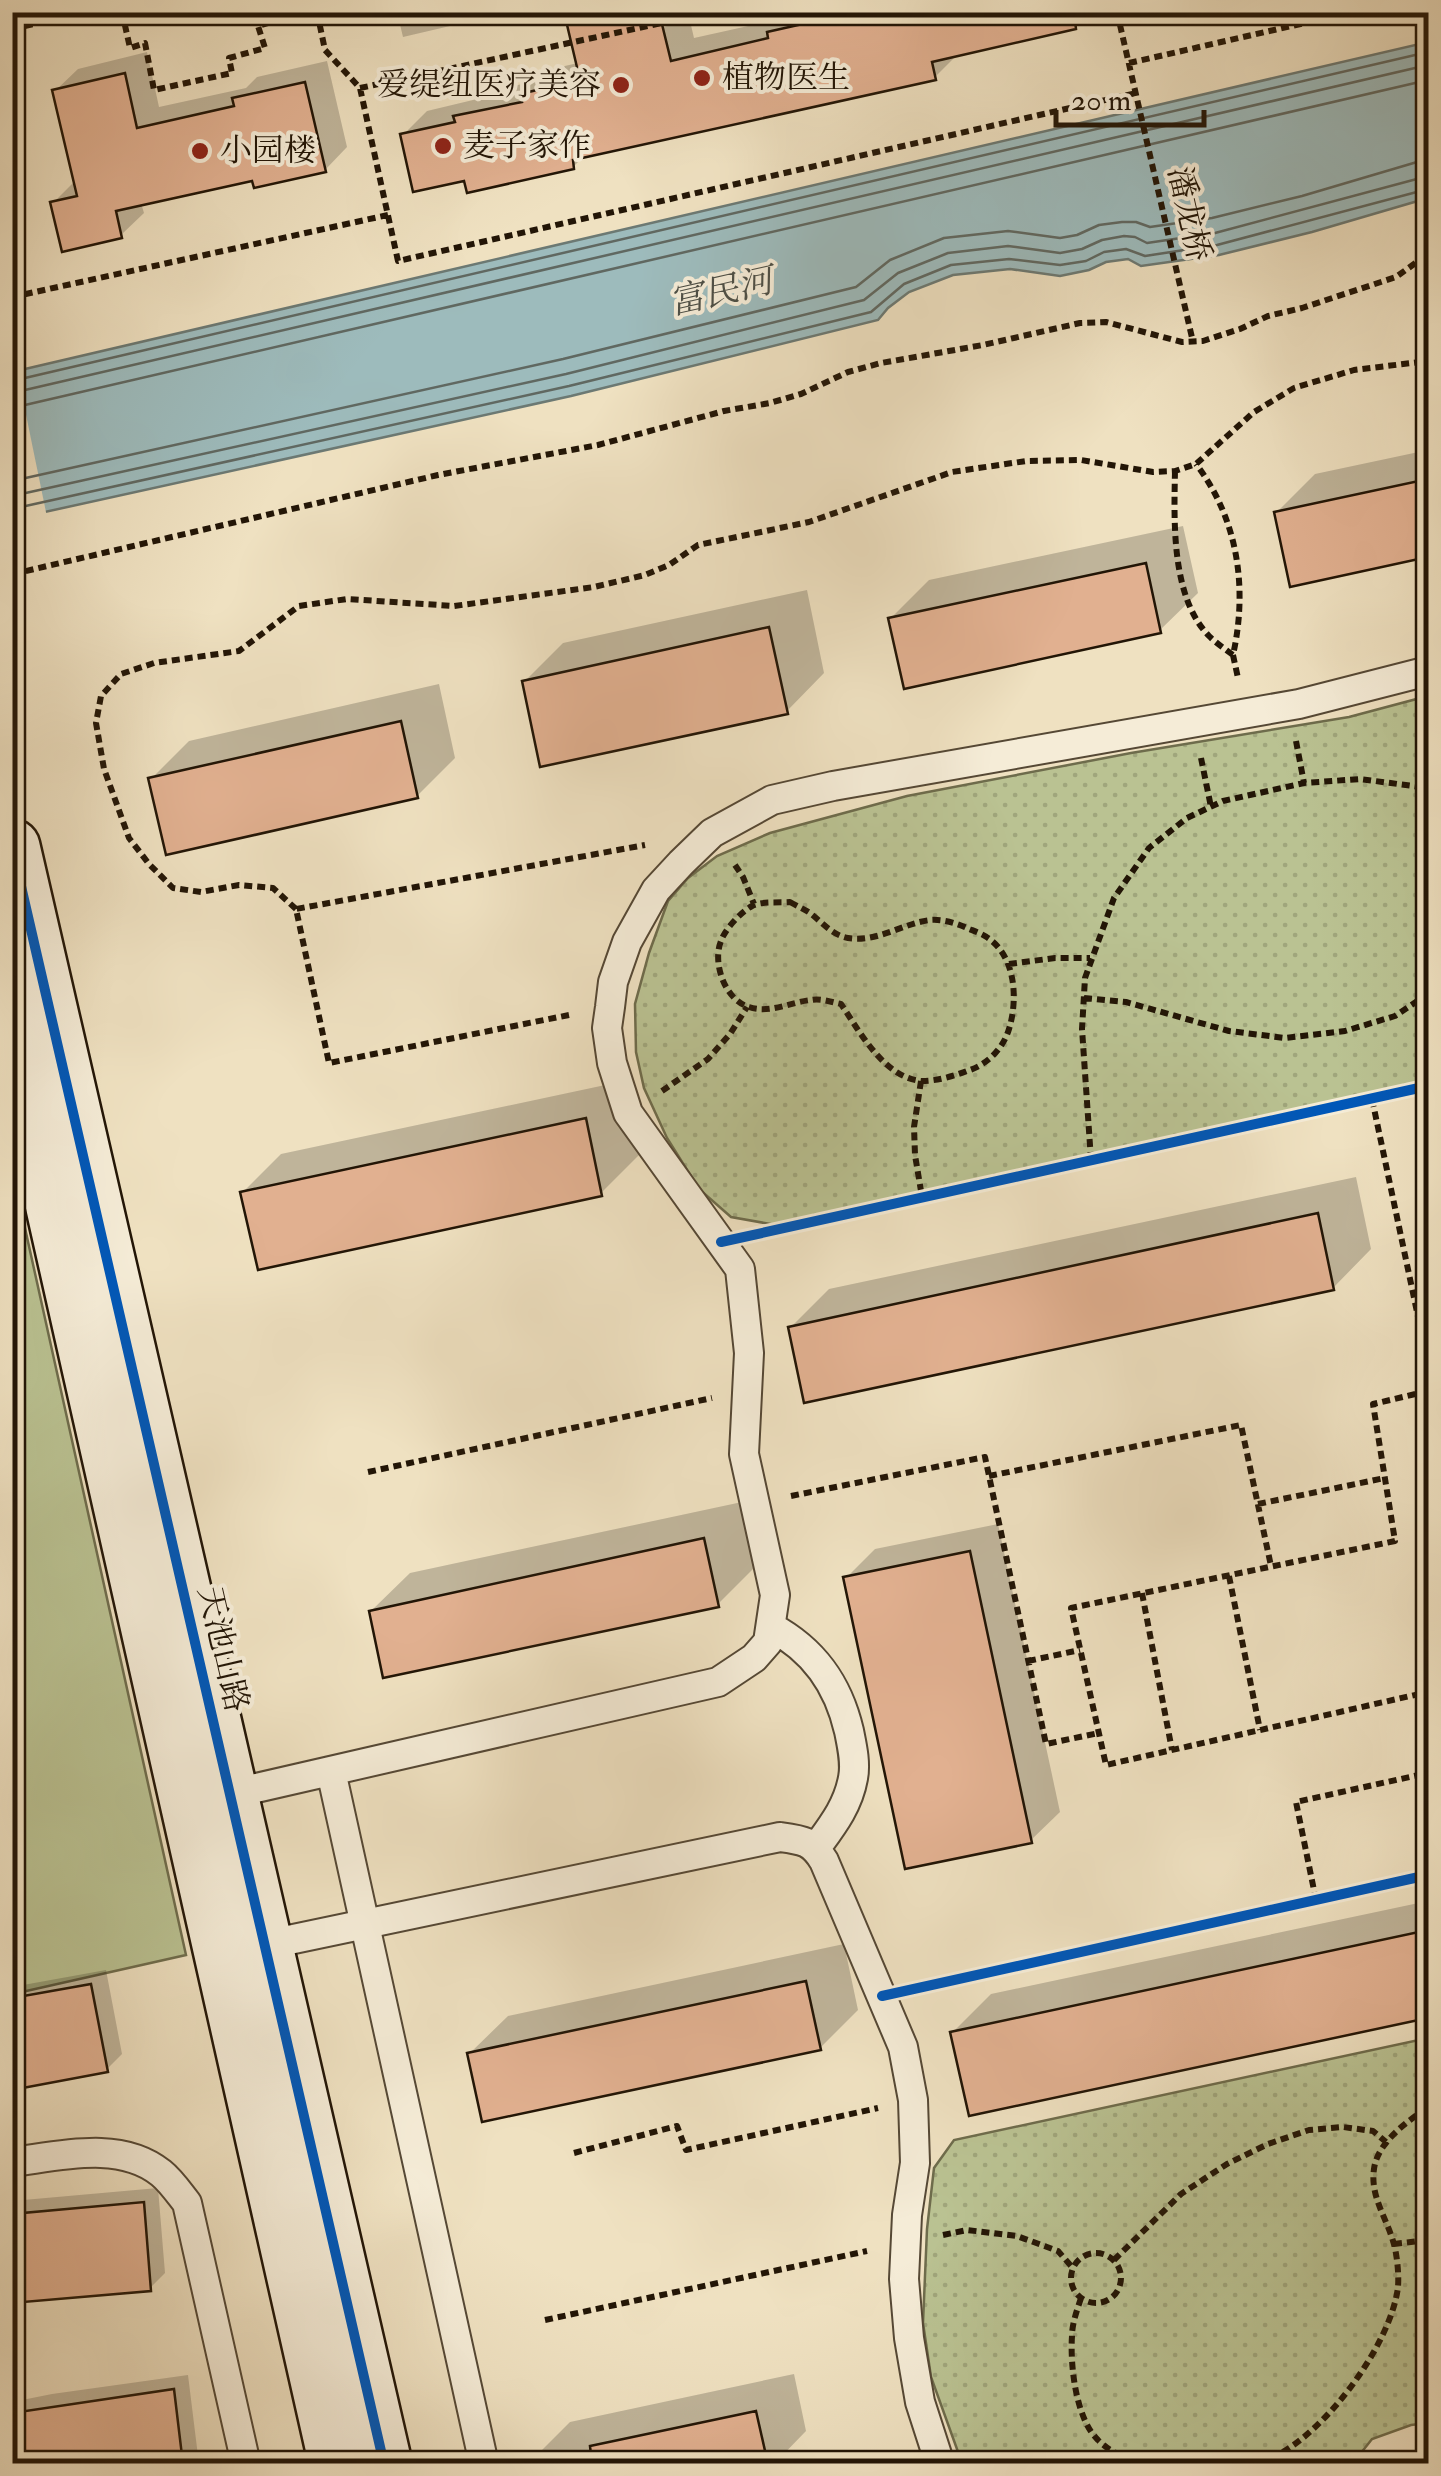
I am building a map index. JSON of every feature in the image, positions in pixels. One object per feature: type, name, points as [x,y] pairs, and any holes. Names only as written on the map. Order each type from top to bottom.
[{"type":"street","name":"天池山路","points":[[12,846],[384,2464]]},
{"type":"street","name":"天池山路","points":[[12,1021],[337,2464]]},
{"type":"lane","points":[[230,1794],[718,1682],[754,1658],[768,1642],[775,1595],[744,1454],[749,1353],[740,1269],[628,1114],[612,1063],[607,1028],[613,982],[640,917],[656,890],[712,833],[772,800],[833,786],[1299,704],[1428,672]]},
{"type":"lane","points":[[771,1628],[794,1639],[833,1686],[853,1752],[853,1778],[842,1812],[816,1848]]},
{"type":"lane","points":[[331,1771],[484,2464]]},
{"type":"lane","points":[[265,1945],[780,1838],[800,1840],[816,1848],[904,2047],[913,2100],[915,2163],[907,2215],[904,2279],[908,2338],[920,2402],[940,2464]]},
{"type":"lane","points":[[12,2162],[82,2152],[136,2158],[163,2174],[187,2203],[246,2464]]},
{"type":"path","points":[[12,29],[85,12]]},
{"type":"path","points":[[122,12],[130,48],[145,44],[154,90],[232,73],[229,58],[265,48],[258,26],[272,22],[270,12]]},
{"type":"path","points":[[317,12],[325,50],[360,88],[398,261],[1136,93]]},
{"type":"path","points":[[360,88],[713,12]]},
{"type":"path","points":[[1129,62],[1353,12]]},
{"type":"path","points":[[12,298],[388,216]]},
{"type":"path","points":[[13,574],[438,474],[598,445],[802,394],[848,372],[881,363],[1080,322],[1106,322],[1192,342],[1396,277],[1428,254]]},
{"type":"path","points":[[610,1007],[329,1063],[296,909],[273,888],[240,885],[201,892],[173,888],[149,864],[129,838],[104,769],[96,723],[101,696],[121,674],[154,663],[239,651],[299,606],[348,599],[454,606],[594,587],[669,564],[698,544],[810,522],[952,472],[1026,461],[1081,460],[1154,472],[1175,471],[1196,464],[1254,412],[1294,388],[1354,370],[1428,361]]},
{"type":"path","points":[[1175,471],[1174,538],[1180,577],[1192,610],[1207,635],[1234,655],[1241,596],[1236,550],[1228,520],[1196,464]]},
{"type":"path","points":[[1194,722],[1210,807]]},
{"type":"path","points":[[1091,1160],[1082,1029],[1085,978],[1114,898],[1149,848],[1187,818],[1222,801],[1304,784],[1360,779],[1428,788]]},
{"type":"path","points":[[296,909],[712,833]]},
{"type":"path","points":[[790,902],[809,912],[832,933],[850,938],[866,938],[910,923],[936,919],[948,922],[990,939],[1010,964],[1014,997],[1009,1030],[997,1052],[979,1067],[921,1081],[898,1072],[881,1059],[842,1004],[815,998],[772,1009],[747,1007],[732,996],[723,982],[718,960],[720,942],[754,904],[790,902]]},
{"type":"path","points":[[1010,964],[1090,958]]},
{"type":"path","points":[[1084,998],[1126,1002],[1229,1032],[1285,1038],[1345,1031],[1395,1016],[1428,994]]},
{"type":"path","points":[[628,1114],[708,1059],[747,1007]]},
{"type":"path","points":[[921,1081],[914,1127],[922,1197]]},
{"type":"path","points":[[1354,1103],[1391,1095]]},
{"type":"path","points":[[1372,1099],[1428,1364]]},
{"type":"path","points":[[1072,1164],[1110,1156]]},
{"type":"path","points":[[904,1201],[940,1193]]},
{"type":"path","points":[[368,1472],[748,1390]]},
{"type":"path","points":[[1428,1391],[1373,1404],[1394,1542],[1070,1608],[1106,1765],[1428,1692]]},
{"type":"path","points":[[990,1476],[1241,1426],[1272,1566]]},
{"type":"path","points":[[755,1504],[986,1457],[1046,1744],[1099,1733]]},
{"type":"path","points":[[1258,1504],[1385,1478]]},
{"type":"path","points":[[1229,1576],[1260,1730]]},
{"type":"path","points":[[1142,1593],[1172,1750]]},
{"type":"path","points":[[1028,1662],[1080,1650]]},
{"type":"path","points":[[1316,1900],[1296,1802],[1428,1774]]},
{"type":"path","points":[[1298,1904],[1335,1896]]},
{"type":"path","points":[[574,2152],[678,2126],[686,2150],[913,2100]]},
{"type":"path","points":[[1246,2464],[1268,2459],[1300,2440],[1323,2420],[1356,2384],[1386,2326],[1398,2287],[1394,2244],[1378,2207],[1374,2166],[1386,2142],[1428,2108]]},
{"type":"path","points":[[1114,2260],[1181,2194],[1226,2164],[1268,2144],[1310,2130],[1343,2127],[1373,2131],[1386,2142]]},
{"type":"path","points":[[546,2320],[967,2230],[1017,2236],[1058,2251],[1072,2267]]},
{"type":"path","points":[[1394,2244],[1428,2240]]},
{"type":"path","points":[[1100,2252],[1114,2260],[1121,2283],[1113,2296],[1096,2303],[1080,2298],[1071,2284],[1072,2267],[1084,2255],[1100,2252]]},
{"type":"path","points":[[1080,2298],[1072,2333],[1073,2373],[1080,2405],[1095,2438],[1138,2464]]},
{"type":"green space","points":[[1428,696],[1428,1081],[776,1225],[731,1217],[699,1189],[667,1138],[644,1088],[636,1052],[635,1004],[668,901],[688,878],[717,856],[770,833],[907,796],[1349,717]]},
{"type":"green space","points":[[13,1174],[186,1955],[12,1994]]},
{"type":"green space","points":[[1428,2038],[1428,2423],[1372,2439],[1353,2463],[962,2463],[931,2377],[923,2323],[934,2168],[954,2140]]},
{"type":"water","name":"富民河","points":[[1428,42],[1428,198],[1219,255],[1141,266],[1128,259],[1060,276],[1010,269],[953,275],[909,292],[878,320],[571,396],[13,519],[12,372]]},
{"type":"pier","points":[[16,366],[47,517],[13,524],[12,367]]},
{"type":"building","points":[[564,12],[659,12],[671,61],[768,38],[767,32],[856,12],[1074,12],[1076,29],[932,62],[936,80],[573,160],[574,169],[467,193],[464,181],[413,192],[400,134],[455,122],[453,116],[522,102],[520,94],[580,80]]},
{"type":"building","points":[[125,73],[137,128],[234,106],[232,98],[305,82],[326,172],[254,188],[252,181],[116,211],[122,238],[62,252],[50,202],[77,196],[52,90]]},
{"type":"building","points":[[1428,479],[1428,557],[1290,587],[1274,512]]},
{"type":"building","points":[[1146,563],[1161,633],[904,689],[888,618]]},
{"type":"building","points":[[769,627],[788,714],[540,767],[522,681]]},
{"type":"building","points":[[401,721],[418,798],[166,855],[148,778]]},
{"type":"building","points":[[586,1118],[602,1196],[258,1270],[240,1192]]},
{"type":"building","points":[[1318,1213],[1334,1290],[804,1403],[788,1327]]},
{"type":"building","points":[[704,1538],[719,1607],[383,1678],[369,1611]]},
{"type":"building","points":[[970,1551],[1032,1843],[905,1869],[843,1577]]},
{"type":"building","points":[[1428,1930],[1428,2018],[969,2116],[950,2032]]},
{"type":"building","points":[[806,1981],[821,2050],[482,2122],[467,2053]]},
{"type":"building","points":[[91,1984],[108,2072],[12,2090],[12,1998]]},
{"type":"building","points":[[144,2202],[151,2291],[12,2303],[12,2214]]},
{"type":"building","points":[[174,2389],[183,2464],[12,2464],[12,2413]]},
{"type":"building","points":[[756,2411],[768,2464],[592,2464],[590,2446]]},
{"type":"cycle path","points":[[12,847],[384,2464]]},
{"type":"cycle path","points":[[721,1242],[1428,1086]]},
{"type":"cycle path","points":[[882,1996],[1428,1875]]},
{"type":"place","name":"植物医生","points":[[702,78]]},
{"type":"place","name":"爱缇纽医疗美容","points":[[621,85]]},
{"type":"place","name":"麦子家作","points":[[443,146]]},
{"type":"place","name":"小园楼","points":[[200,151]]}]
